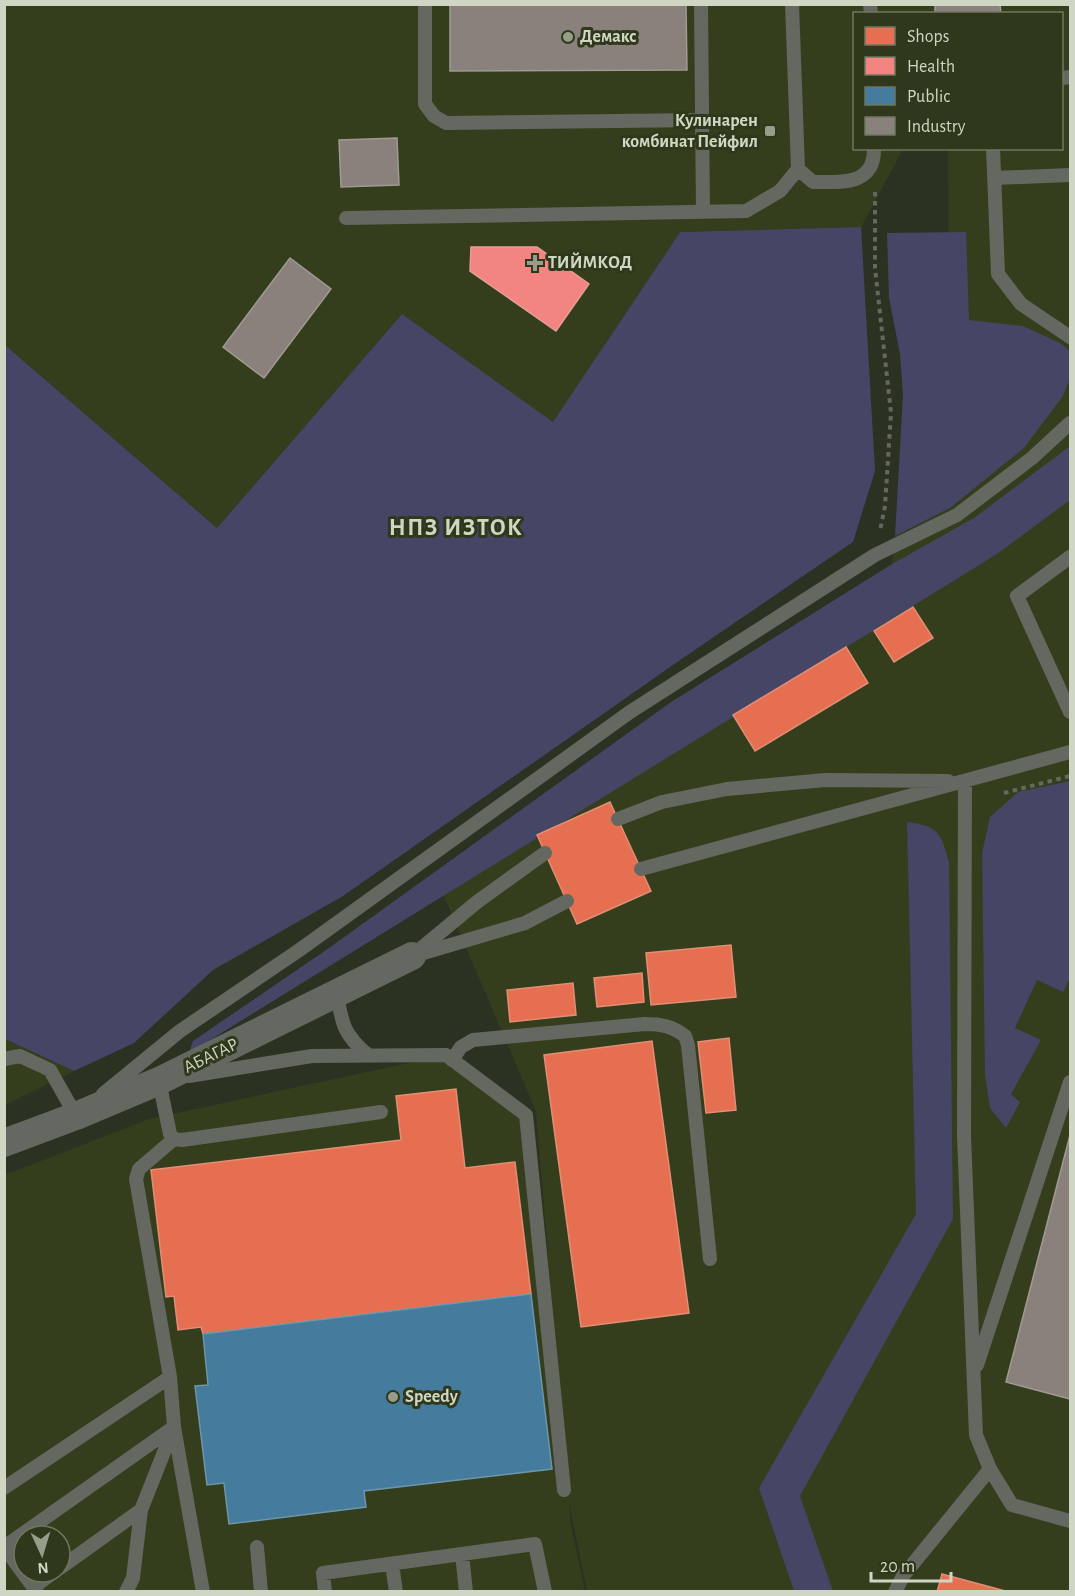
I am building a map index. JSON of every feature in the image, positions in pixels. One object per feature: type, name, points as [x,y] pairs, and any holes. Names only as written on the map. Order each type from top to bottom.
[{"type":"street","name":"АБАГАР","points":[[4,1143],[159,1082],[412,956]]},
{"type":"lane","points":[[425,4],[425,104],[434,116],[446,123],[702,120]]},
{"type":"lane","points":[[701,4],[703,212]]},
{"type":"lane","points":[[346,218],[746,211],[780,191],[798,169],[792,4]]},
{"type":"lane","points":[[993,150],[998,274],[1021,304],[1071,338]]},
{"type":"lane","points":[[798,169],[813,182],[847,182],[864,175],[874,155]]},
{"type":"lane","points":[[994,178],[1071,175]]},
{"type":"lane","points":[[4,1059],[20,1056],[50,1070],[76,1116],[180,1031],[298,951],[630,712],[875,555],[957,515],[1032,458],[1071,423]]},
{"type":"lane","points":[[1071,557],[1017,596],[1071,712]]},
{"type":"lane","points":[[641,869],[1071,752]]},
{"type":"lane","points":[[618,819],[662,802],[727,789],[825,780],[965,781]]},
{"type":"lane","points":[[965,781],[964,1136],[976,1435],[990,1469],[1012,1505],[1071,1521]]},
{"type":"lane","points":[[412,956],[477,902],[546,853]]},
{"type":"lane","points":[[412,956],[525,923],[567,901]]},
{"type":"lane","points":[[337,994],[342,1023],[352,1042],[369,1056]]},
{"type":"lane","points":[[452,1060],[462,1047],[473,1040],[645,1024],[669,1026],[685,1036],[688,1045],[710,1258]]},
{"type":"lane","points":[[381,1112],[182,1140],[174,1139],[170,1134],[159,1082],[312,1056],[446,1055],[526,1115],[564,1491]]},
{"type":"lane","points":[[973,1375],[1071,1082]]},
{"type":"lane","points":[[174,1139],[139,1169],[136,1179],[170,1377],[174,1427],[203,1592]]},
{"type":"lane","points":[[4,1488],[170,1377]]},
{"type":"lane","points":[[126,1592],[133,1578],[141,1510],[174,1427]]},
{"type":"lane","points":[[35,1589],[4,1547],[174,1427]]},
{"type":"lane","points":[[895,1592],[903,1576],[990,1469]]},
{"type":"lane","points":[[72,1559],[141,1510]]},
{"type":"lane","points":[[325,1592],[323,1573],[535,1544],[544,1592]]},
{"type":"lane","points":[[257,1547],[261,1592]]},
{"type":"lane","points":[[462,1554],[466,1592]]},
{"type":"lane","points":[[392,1564],[396,1592]]},
{"type":"path","points":[[874,155],[875,268],[891,413],[885,506],[875,555]]},
{"type":"path","points":[[1004,794],[1071,776]]},
{"type":"shaded area","points":[[5,5],[1070,5],[1070,1591],[587,1591],[569,1502],[571,1526],[585,1591],[4,1591],[5,1175],[149,1119],[446,1055],[526,1115],[565,1460],[536,1111],[443,894],[846,647],[892,564],[895,536],[950,508],[948,150],[1063,150],[1063,12],[853,12],[853,150],[902,150],[861,227],[680,232],[553,422],[402,314],[217,528],[5,345]]},
{"type":"shaded area","points":[[861,227],[875,471],[853,542],[343,896],[213,970],[134,1043],[74,1071],[5,1039],[5,345],[217,528],[402,314],[553,422],[680,232]]},
{"type":"shaded area","points":[[966,232],[969,320],[1023,326],[1060,343],[1070,351],[1070,379],[1063,396],[1024,448],[950,508],[895,536],[903,395],[900,354],[889,298],[887,233]]},
{"type":"shaded area","points":[[1070,446],[1070,500],[997,554],[189,1053],[193,1041],[329,948],[671,702],[892,564],[974,518]]},
{"type":"shaded area","points":[[1070,781],[1070,978],[1063,992],[1037,980],[1015,1028],[1041,1040],[1011,1094],[1020,1102],[1006,1128],[990,1108],[985,1075],[982,853],[990,817],[1018,792]]},
{"type":"shaded area","points":[[907,822],[926,826],[937,833],[944,844],[949,862],[953,1219],[800,1496],[833,1591],[794,1591],[759,1488],[916,1214]]},
{"type":"shaded area","points":[[5,1039],[74,1071],[5,1105]]},
{"type":"building: Shops","points":[[913,607],[933,638],[894,662],[874,631]]},
{"type":"building: Shops","points":[[846,647],[868,683],[755,751],[733,715]]},
{"type":"building: Shops","points":[[610,802],[651,891],[577,924],[537,835]]},
{"type":"building: Shops","points":[[731,945],[736,997],[651,1005],[646,953]]},
{"type":"building: Shops","points":[[642,973],[644,1002],[597,1007],[594,978]]},
{"type":"building: Shops","points":[[573,983],[576,1015],[510,1022],[507,990]]},
{"type":"building: Shops","points":[[729,1038],[736,1110],[706,1113],[698,1042]]},
{"type":"building: Shops","points":[[652,1041],[689,1313],[581,1327],[544,1055]]},
{"type":"building: Shops","points":[[456,1089],[465,1168],[515,1162],[531,1294],[203,1334],[201,1327],[178,1330],[174,1296],[166,1297],[151,1170],[401,1140],[396,1096]]},
{"type":"building: Shops","points":[[942,1574],[1009,1592],[937,1592]]},
{"type":"building: Health","points":[[471,247],[537,247],[589,284],[556,331],[470,271]]},
{"type":"building: Public","points":[[531,1294],[552,1469],[364,1491],[366,1507],[229,1524],[224,1483],[207,1485],[195,1386],[208,1385],[203,1334]]},
{"type":"building: Industry","name":"Демакс","points":[[450,4],[686,4],[687,70],[450,71]]},
{"type":"building: Industry","points":[[935,4],[1000,4],[1001,12],[935,12]]},
{"type":"building: Industry","points":[[397,138],[399,185],[341,187],[339,140]]},
{"type":"building: Industry","points":[[290,258],[331,289],[264,378],[223,347]]},
{"type":"building: Industry","points":[[1070,1135],[1070,1399],[1006,1382]]},
{"type":"place","name":"Демакс","points":[[568,37]]},
{"type":"place","name":"Кулинарен комбинат Пейфил","points":[[770,131]]},
{"type":"place","name":"ТИЙМКОД","points":[[535,263]]},
{"type":"place","name":"Speedy","points":[[393,1397]]},
{"type":"district","name":"НПЗ ИЗТОК","points":[[456,528]]}]
